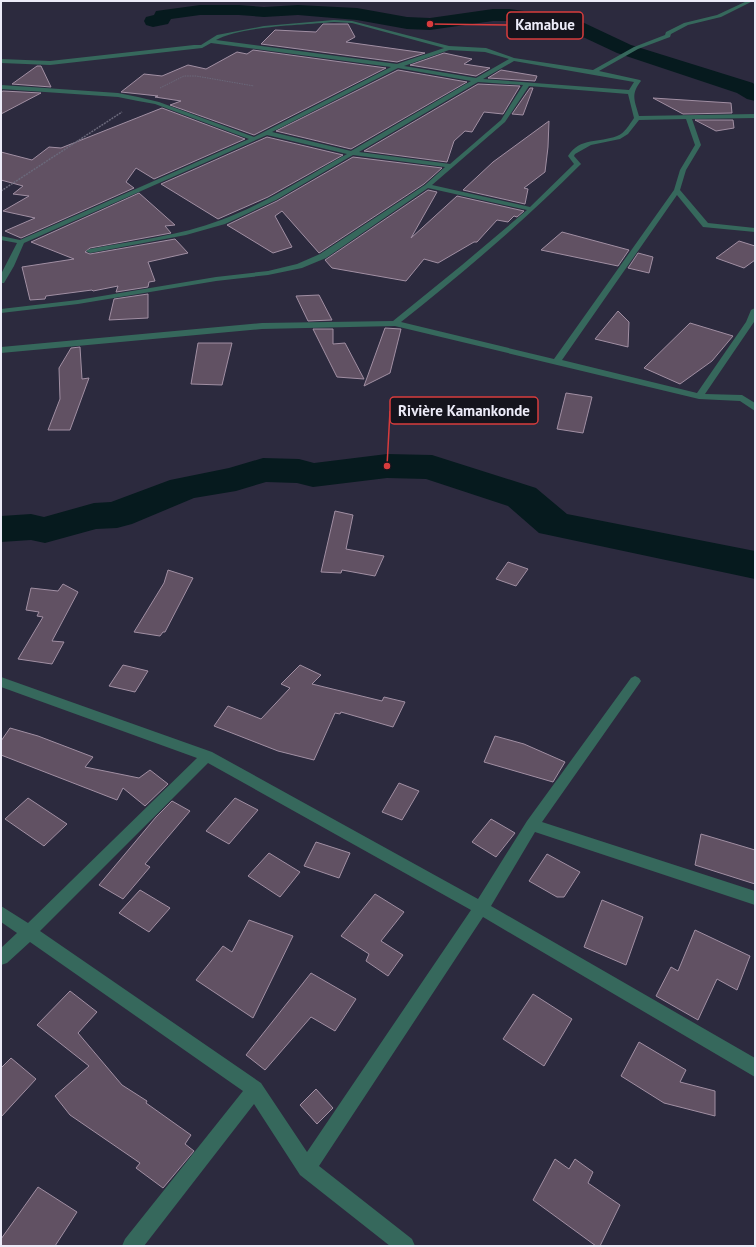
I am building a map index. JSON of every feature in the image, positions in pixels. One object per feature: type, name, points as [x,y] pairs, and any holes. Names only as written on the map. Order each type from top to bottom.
[{"type":"street","points":[[594,72],[636,48],[668,36],[668,33],[681,25],[720,15],[751,1]]},
{"type":"street","points":[[1,61],[32,63],[57,62],[194,48],[202,46],[219,36],[239,31],[264,27],[334,21],[352,22],[449,48],[486,50],[513,59],[594,72],[638,81],[630,92],[637,118]]},
{"type":"street","points":[[211,41],[397,66],[477,80],[630,92]]},
{"type":"street","points":[[1,238],[21,242],[267,133],[397,66],[449,48]]},
{"type":"street","points":[[90,251],[193,231],[239,216],[265,203],[513,59]]},
{"type":"street","points":[[1,311],[78,302],[216,279],[268,273],[299,266],[323,256],[426,186],[451,166],[503,121],[527,84]]},
{"type":"street","points":[[1,87],[118,95],[157,103],[254,139]]},
{"type":"street","points":[[637,118],[755,116]]},
{"type":"street","points":[[557,361],[677,190],[683,170],[698,144],[688,117]]},
{"type":"street","points":[[395,323],[465,267],[532,209],[578,164],[572,156],[573,153],[589,143],[618,138],[626,133],[637,118]]},
{"type":"street","points":[[267,133],[352,153],[451,166]]},
{"type":"street","points":[[426,186],[532,209]]},
{"type":"street","points":[[677,190],[706,225],[755,230]]},
{"type":"street","points":[[1,281],[21,242]]},
{"type":"street","points":[[699,396],[750,322],[755,310]]},
{"type":"street","points":[[1,350],[262,326],[395,323],[699,396],[742,398],[755,408]]},
{"type":"street","points":[[1,682],[207,756],[482,908],[755,1068]]},
{"type":"street","points":[[307,1168],[482,908],[532,824],[635,682]]},
{"type":"street","points":[[1,958],[207,756]]},
{"type":"street","points":[[532,824],[755,898]]},
{"type":"street","points":[[1,913],[255,1089],[307,1168],[405,1246]]},
{"type":"street","points":[[132,1246],[255,1089]]},
{"type":"path","points":[[1,191],[141,100],[152,91],[184,76],[196,76],[254,86]]},
{"type":"building","points":[[323,24],[348,24],[355,37],[346,42],[425,53],[397,62],[261,44],[275,30],[316,32]]},
{"type":"building","points":[[253,50],[386,68],[254,135],[170,105],[181,101],[155,97],[158,96],[121,92],[144,74],[162,76],[188,65],[206,69],[237,52],[247,54]]},
{"type":"building","points":[[444,53],[472,59],[464,64],[490,68],[476,76],[410,65]]},
{"type":"building","points":[[37,66],[41,66],[51,87],[12,84]]},
{"type":"building","points":[[398,70],[467,82],[351,149],[276,131]]},
{"type":"building","points":[[501,70],[537,76],[535,81],[488,78]]},
{"type":"building","points":[[478,84],[520,86],[503,114],[484,112],[472,132],[465,131],[454,141],[447,162],[364,151]]},
{"type":"building","points":[[530,88],[533,88],[523,115],[512,114]]},
{"type":"building","points":[[1,92],[41,93],[1,114]]},
{"type":"building","points":[[653,98],[731,103],[732,113],[683,114]]},
{"type":"building","points":[[162,108],[245,139],[154,179],[136,168],[126,182],[134,188],[21,238],[5,231],[35,218],[3,211],[29,196],[13,194],[23,186],[1,180],[1,152],[32,160],[49,147],[61,148]]},
{"type":"building","points":[[695,120],[733,120],[734,128],[716,131]]},
{"type":"building","points":[[549,121],[545,172],[524,188],[528,189],[525,204],[463,190],[493,162]]},
{"type":"building","points":[[267,137],[343,155],[268,197],[218,219],[161,184]]},
{"type":"building","points":[[353,157],[442,168],[424,184],[319,253],[282,211],[275,216],[292,247],[273,253],[227,225],[277,201]]},
{"type":"building","points":[[428,190],[437,192],[411,238],[457,196],[524,211],[517,217],[514,216],[508,222],[497,220],[477,242],[474,242],[438,263],[424,259],[406,281],[332,268],[325,260]]},
{"type":"building","points":[[139,193],[175,225],[165,226],[171,233],[90,248],[85,252],[90,254],[175,239],[188,253],[148,262],[155,281],[149,282],[148,287],[116,292],[118,286],[93,291],[46,296],[45,299],[30,300],[22,267],[74,259],[31,242]]},
{"type":"building","points":[[562,232],[629,250],[618,266],[541,250]]},
{"type":"building","points":[[739,241],[755,246],[755,260],[744,268],[716,258]]},
{"type":"building","points":[[638,253],[653,257],[649,273],[628,268]]},
{"type":"building","points":[[148,294],[148,318],[109,320],[114,299]]},
{"type":"building","points":[[319,295],[332,320],[308,321],[296,296]]},
{"type":"building","points":[[618,311],[629,322],[628,347],[595,339]]},
{"type":"building","points":[[690,323],[733,336],[712,361],[680,384],[644,368]]},
{"type":"building","points":[[385,328],[401,329],[390,373],[364,386]]},
{"type":"building","points":[[313,329],[333,329],[333,344],[345,343],[364,379],[337,377]]},
{"type":"building","points":[[198,343],[232,343],[222,385],[191,384]]},
{"type":"building","points":[[80,347],[82,379],[89,378],[70,430],[48,430],[60,399],[59,368],[71,348]]},
{"type":"building","points":[[566,393],[592,397],[583,433],[557,429]]},
{"type":"building","points":[[335,511],[353,515],[346,549],[384,556],[375,576],[342,570],[341,573],[321,572]]},
{"type":"building","points":[[508,562],[528,569],[516,586],[496,579]]},
{"type":"building","points":[[168,570],[193,578],[165,632],[163,632],[160,636],[134,632],[164,583]]},
{"type":"building","points":[[63,584],[78,592],[52,641],[64,642],[52,664],[18,659],[43,617],[37,616],[39,612],[26,610],[31,588],[58,591]]},
{"type":"building","points":[[123,665],[148,671],[135,692],[109,686]]},
{"type":"building","points":[[300,665],[321,675],[312,684],[382,701],[384,697],[405,702],[393,727],[341,712],[340,714],[335,713],[314,760],[278,751],[214,726],[228,706],[261,719],[290,688],[281,684]]},
{"type":"building","points":[[10,728],[38,736],[93,757],[85,767],[139,778],[150,770],[168,784],[145,806],[123,788],[117,800],[1,755],[1,741]]},
{"type":"building","points":[[495,736],[524,744],[565,762],[553,782],[484,762]]},
{"type":"building","points":[[399,783],[419,791],[402,820],[382,812]]},
{"type":"building","points":[[28,798],[67,824],[44,846],[5,819]]},
{"type":"building","points":[[235,798],[258,810],[229,844],[206,831]]},
{"type":"building","points":[[172,801],[190,811],[145,864],[150,867],[123,899],[99,885],[156,817]]},
{"type":"building","points":[[491,819],[515,833],[496,857],[472,842]]},
{"type":"building","points":[[701,834],[755,850],[755,884],[695,865]]},
{"type":"building","points":[[316,842],[350,853],[339,878],[304,866]]},
{"type":"building","points":[[269,853],[300,872],[280,897],[248,876]]},
{"type":"building","points":[[547,854],[580,872],[564,897],[557,897],[529,881]]},
{"type":"building","points":[[140,890],[170,908],[149,932],[119,913]]},
{"type":"building","points":[[375,894],[404,912],[381,941],[403,955],[388,976],[366,961],[369,954],[341,936]]},
{"type":"building","points":[[602,900],[643,917],[626,965],[584,947]]},
{"type":"building","points":[[249,920],[293,936],[253,1018],[196,980],[223,946],[232,952]]},
{"type":"building","points":[[695,930],[750,956],[737,990],[717,979],[698,1020],[656,996],[671,967],[678,971]]},
{"type":"building","points":[[311,973],[356,999],[335,1031],[311,1017],[265,1070],[246,1055]]},
{"type":"building","points":[[70,991],[97,1012],[78,1033],[122,1085],[147,1101],[146,1103],[191,1135],[185,1144],[194,1151],[163,1188],[136,1168],[140,1163],[70,1115],[55,1096],[89,1066],[37,1025]]},
{"type":"building","points":[[533,994],[572,1019],[544,1066],[503,1039]]},
{"type":"building","points":[[639,1042],[686,1070],[680,1082],[715,1091],[715,1116],[664,1103],[621,1076]]},
{"type":"building","points":[[11,1058],[36,1079],[1,1117],[1,1068]]},
{"type":"building","points":[[316,1089],[333,1108],[317,1124],[300,1105]]},
{"type":"building","points":[[555,1159],[569,1169],[575,1159],[593,1172],[588,1183],[620,1205],[600,1246],[596,1246],[533,1200]]},
{"type":"building","points":[[38,1187],[77,1212],[55,1246],[1,1246],[1,1239]]},
{"type":"waterway","points":[[153,21],[161,20],[163,15],[200,10],[239,10],[264,12],[298,10],[357,14],[407,23],[430,24],[493,15],[509,15],[573,25],[624,49],[745,88],[755,94]]},
{"type":"waterway","points":[[1,529],[31,527],[45,530],[94,516],[117,515],[184,488],[236,479],[263,470],[299,471],[313,475],[387,466],[432,467],[457,477],[522,497],[554,524],[755,565]]},
{"type":"place","name":"Kamabue","points":[[430,24]]},
{"type":"place","name":"Rivière Kamankonde","points":[[387,466]]}]
